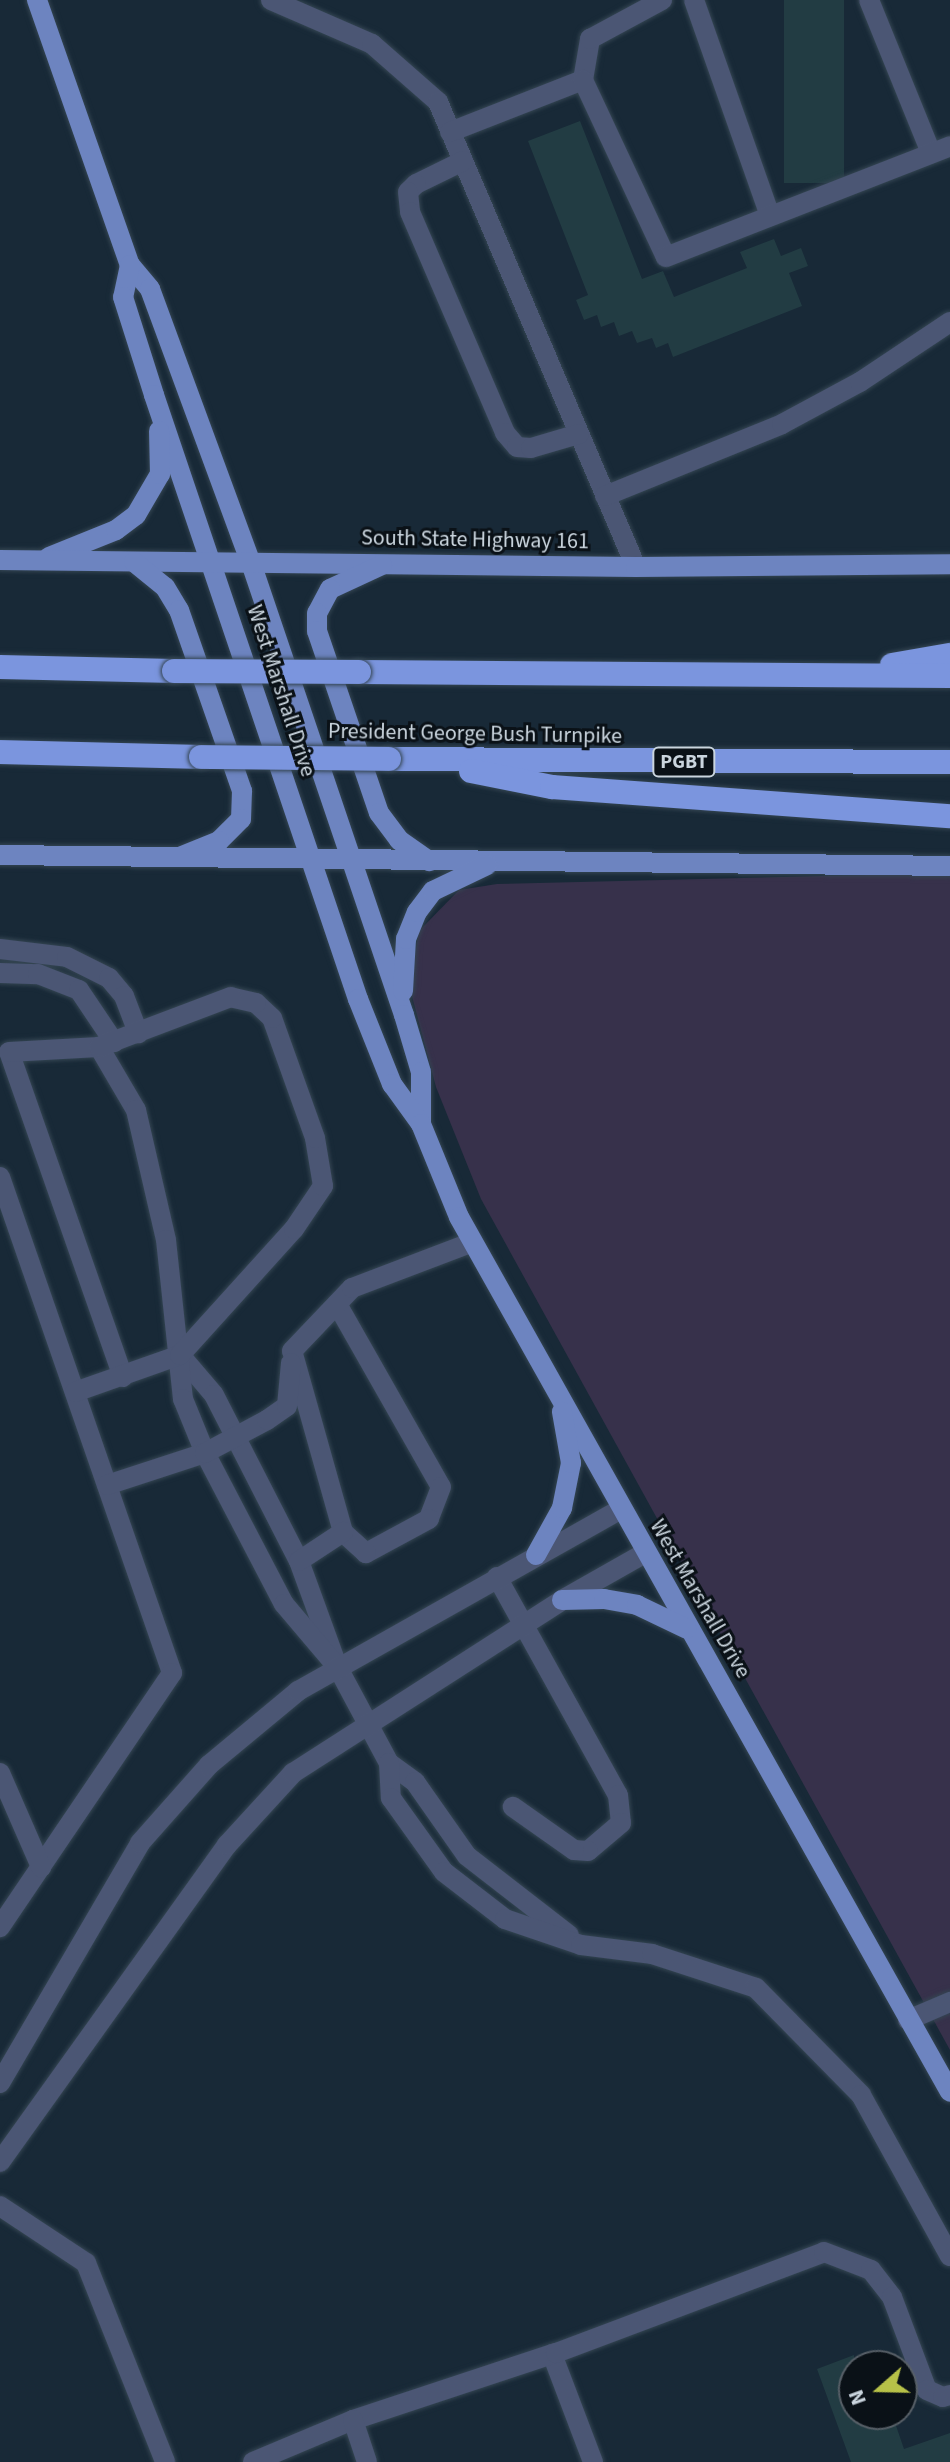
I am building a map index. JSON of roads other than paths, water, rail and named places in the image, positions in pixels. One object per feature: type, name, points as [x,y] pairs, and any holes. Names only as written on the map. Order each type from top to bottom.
[{"type":"highway","points":[[827,676],[950,655]]},
{"type":"highway","points":[[0,667],[950,676]]},
{"type":"highway","name":"President George Bush Turnpike","points":[[0,752],[417,760],[950,762]]},
{"type":"highway","points":[[417,760],[552,787],[950,816]]},
{"type":"main road","name":"West Marshall Drive","points":[[37,0],[130,265],[150,289],[251,563],[404,1015],[421,1072],[421,1124]]},
{"type":"main road","name":"West Marshall Drive","points":[[130,265],[123,297],[154,395],[312,862],[392,1084],[421,1124],[473,1242],[950,2092]]},
{"type":"main road","points":[[40,560],[116,530],[140,509],[160,474],[154,395]]},
{"type":"main road","name":"South State Highway 161","points":[[0,560],[213,563],[389,561],[636,567],[950,564]]},
{"type":"main road","points":[[389,561],[330,589],[317,613],[317,631],[379,813],[399,840],[429,861]]},
{"type":"main road","points":[[134,562],[165,587],[179,610],[242,791],[241,819],[219,841],[175,859]]},
{"type":"main road","points":[[0,855],[312,862],[950,866]]},
{"type":"main road","points":[[404,1015],[401,969],[417,912],[433,891],[495,861]]},
{"type":"main road","points":[[536,1555],[562,1508],[571,1463],[560,1396]]},
{"type":"main road","points":[[562,1600],[604,1599],[637,1605],[675,1620],[694,1634]]},
{"type":"lane","points":[[271,0],[372,44],[438,102],[636,567]]},
{"type":"lane","points":[[662,0],[590,39],[583,80],[666,257],[940,150],[869,0]]},
{"type":"lane","points":[[694,0],[770,216]]},
{"type":"lane","points":[[450,132],[583,80]]},
{"type":"lane","points":[[463,161],[416,184],[408,192],[410,212],[505,433],[517,447],[531,448],[579,434]]},
{"type":"lane","points":[[605,496],[782,424],[860,382],[950,322]]},
{"type":"lane","points":[[0,949],[67,957],[109,978],[124,996],[138,1033]]},
{"type":"lane","points":[[0,973],[38,974],[79,990],[107,1044],[136,1110],[166,1240],[183,1399],[205,1453],[284,1604],[338,1668]]},
{"type":"lane","points":[[75,1392],[123,1377],[180,1355],[294,1229],[323,1186],[315,1138],[272,1018],[256,1003],[231,997],[107,1044],[5,1053],[123,1377]]},
{"type":"lane","points":[[0,1177],[172,1673],[0,1927]]},
{"type":"lane","points":[[107,1485],[234,1441],[287,1406],[292,1351],[352,1288],[473,1242]]},
{"type":"lane","points":[[292,1351],[343,1532],[366,1553],[429,1519],[441,1487],[337,1304]]},
{"type":"lane","points":[[180,1355],[214,1395],[234,1441],[299,1561],[338,1668],[389,1763],[415,1782],[467,1856],[581,1945]]},
{"type":"lane","points":[[0,2083],[140,1843],[209,1765],[298,1691],[621,1509]]},
{"type":"lane","points":[[299,1561],[343,1532]]},
{"type":"lane","points":[[0,2162],[227,1845],[293,1773],[562,1600],[645,1553]]},
{"type":"lane","points":[[497,1577],[618,1795],[621,1823],[588,1851],[574,1850],[513,1807]]},
{"type":"lane","points":[[389,1763],[391,1798],[444,1872],[505,1919],[581,1945],[652,1954],[756,1988],[861,2095],[950,2256]]},
{"type":"lane","points":[[0,1773],[41,1867]]},
{"type":"lane","points":[[908,2020],[950,2002]]},
{"type":"lane","points":[[0,2206],[86,2263],[165,2462]]},
{"type":"lane","points":[[253,2462],[353,2420],[552,2354],[824,2252],[871,2270],[892,2297],[927,2390],[950,2395]]},
{"type":"lane","points":[[552,2354],[593,2462]]},
{"type":"lane","points":[[353,2420],[367,2462]]}]
